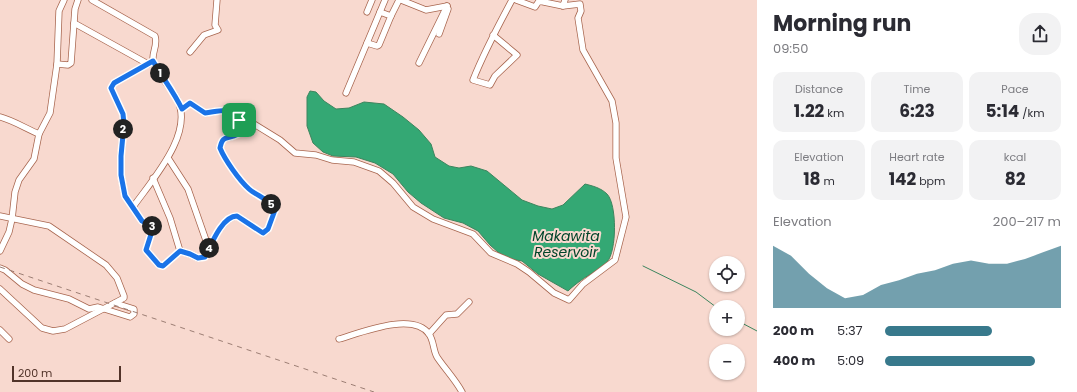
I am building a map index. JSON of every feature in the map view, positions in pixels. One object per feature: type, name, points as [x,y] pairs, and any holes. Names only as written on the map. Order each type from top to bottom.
[{"type":"street","points":[[0,251],[9,232],[15,192],[19,180],[34,159],[39,134],[50,113],[57,64],[59,11],[64,0]]},
{"type":"street","points":[[57,64],[71,63],[75,9],[78,0]]},
{"type":"street","points":[[92,0],[155,36],[157,41],[153,61],[177,98],[182,109],[183,117],[176,141],[168,158],[133,207]]},
{"type":"street","points":[[190,52],[204,35],[218,30],[216,25],[217,0]]},
{"type":"street","points":[[367,12],[372,0]]},
{"type":"street","points":[[346,93],[385,0]]},
{"type":"street","points":[[493,35],[517,55],[495,76],[490,85],[473,80],[482,56],[493,35],[512,0]]},
{"type":"street","points":[[239,120],[254,124],[280,140],[295,153],[316,155],[332,160],[354,162],[379,171],[393,183],[413,207],[433,219],[473,234],[491,253],[517,264],[554,293],[569,300],[583,284],[615,260],[626,217],[616,158],[616,123],[612,101],[583,50],[578,18],[582,12],[580,4],[539,1],[535,7],[516,0]]},
{"type":"street","points":[[367,43],[377,46],[379,45],[392,16],[404,1],[426,10],[447,6]]},
{"type":"street","points":[[440,34],[449,7],[447,6]]},
{"type":"street","points":[[419,63],[447,6]]},
{"type":"street","points":[[380,12],[392,16]]},
{"type":"street","points":[[74,24],[148,64]]},
{"type":"street","points":[[153,61],[114,83],[111,88],[123,114],[124,124],[121,175],[125,196],[142,221],[153,228],[146,250],[159,265],[163,266],[180,251]]},
{"type":"street","points":[[180,251],[201,259],[205,257],[220,230],[232,216],[237,216],[263,233],[268,229],[275,210],[273,206],[244,185],[220,148],[221,142],[225,137],[238,134],[239,120],[236,114],[226,110],[205,113],[190,103],[182,109]]},
{"type":"street","points":[[0,117],[8,119],[18,126],[39,134]]},
{"type":"street","points":[[168,158],[188,188],[209,249]]},
{"type":"street","points":[[153,178],[170,218],[180,251]]},
{"type":"street","points":[[0,216],[41,223],[49,226],[106,265],[117,278],[124,298],[65,329],[53,331],[42,328],[0,289]]},
{"type":"street","points":[[0,268],[5,270],[22,284],[34,290],[69,300],[89,308],[98,307],[130,317],[134,314],[134,309],[115,303]]},
{"type":"street","points":[[429,334],[446,315],[456,314],[469,302]]},
{"type":"street","points":[[339,339],[393,324],[402,323],[417,326],[429,334],[437,356],[462,392]]},
{"type":"street","points":[[0,330],[9,339]]},
{"type":"water","name":"Makawita Reservoir","points":[[310,91],[316,92],[324,101],[336,109],[349,108],[364,102],[384,104],[419,130],[431,144],[435,157],[449,166],[459,168],[471,166],[487,171],[522,200],[538,206],[552,209],[563,205],[585,184],[600,189],[607,194],[610,199],[614,217],[613,248],[607,262],[568,291],[538,274],[522,261],[511,259],[499,253],[478,231],[463,223],[444,218],[421,203],[408,192],[393,174],[375,163],[356,157],[333,156],[323,152],[313,143],[307,126],[307,97]]},
{"type":"waterway","points":[[643,266],[696,292],[709,302]]},
{"type":"waterway","points":[[745,325],[757,331]]},
{"type":"railway","points":[[0,267],[374,392]]},
{"type":"route","points":[[153,61],[177,98],[182,109],[190,103],[205,113],[226,110],[231,111],[236,114],[239,120],[238,134],[236,136],[225,137],[221,142],[220,148],[244,185],[273,206],[275,210],[268,229],[263,233],[237,216],[232,216],[220,230],[205,257],[201,259],[180,251],[163,266],[159,265],[146,250],[153,228],[150,224],[142,221],[125,196],[121,175],[124,124],[123,114],[111,88],[114,83],[153,61]]}]
